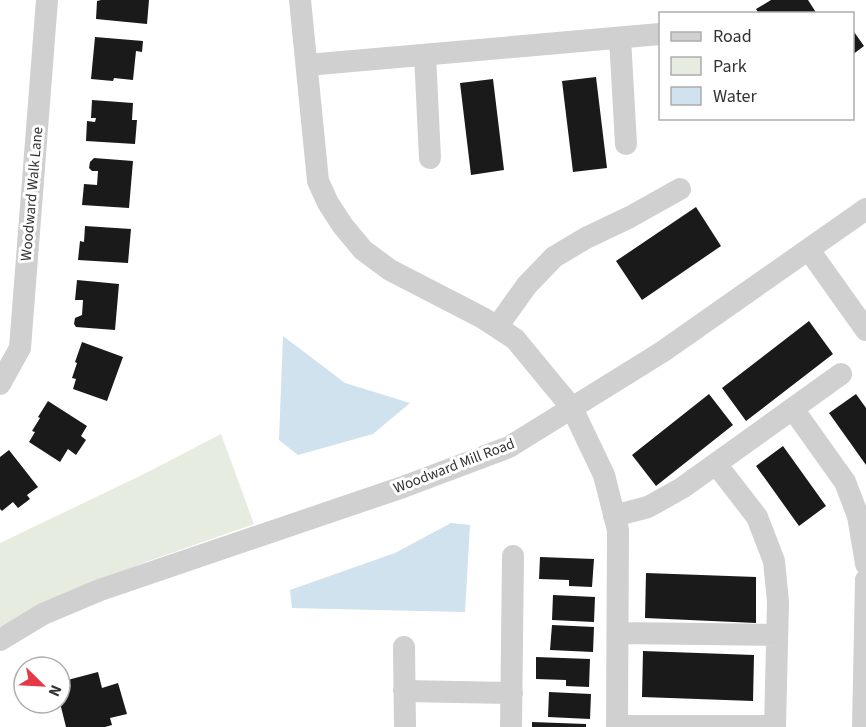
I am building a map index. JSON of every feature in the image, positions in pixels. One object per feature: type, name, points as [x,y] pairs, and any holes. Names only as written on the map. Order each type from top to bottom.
[{"type":"street","name":"Woodward Walk Lane","points":[[0,384],[20,348],[47,0]]},
{"type":"street","points":[[300,0],[318,181],[328,203],[363,250],[390,270],[483,318],[515,339],[572,408],[604,475],[618,530],[617,727],[775,727],[778,602],[774,561],[757,517],[716,464]]},
{"type":"street","points":[[307,65],[659,34]]},
{"type":"street","points":[[620,38],[626,144]]},
{"type":"street","points":[[425,55],[430,158]]},
{"type":"street","points":[[497,327],[527,285],[554,257],[680,189]]},
{"type":"street","name":"Woodward Mill Road","points":[[0,640],[43,614],[100,590],[403,487],[509,447],[663,352],[866,209]]},
{"type":"street","points":[[809,250],[866,330]]},
{"type":"street","points":[[614,516],[648,507],[682,488],[841,374]]},
{"type":"street","points":[[793,409],[845,482],[858,516],[866,564]]},
{"type":"street","points":[[511,727],[513,556]]},
{"type":"street","points":[[864,727],[866,580]]},
{"type":"street","points":[[618,633],[777,635]]},
{"type":"street","points":[[404,646],[405,727]]},
{"type":"street","points":[[404,691],[512,693]]},
{"type":"green space","points":[[221,434],[254,524],[143,563],[0,628],[0,543],[144,474]]},
{"type":"water","points":[[283,336],[345,383],[410,403],[373,434],[298,455],[279,440]]},
{"type":"water","points":[[451,523],[470,525],[465,612],[292,608],[290,590],[395,553]]},
{"type":"building","points":[[149,0],[147,24],[96,19],[97,1]]},
{"type":"building","points":[[771,0],[808,0],[816,12],[758,12],[756,9]]},
{"type":"building","points":[[854,32],[864,46],[854,54]]},
{"type":"building","points":[[95,37],[143,41],[142,52],[136,51],[133,80],[91,79]]},
{"type":"building","points":[[596,77],[607,168],[573,172],[562,81]]},
{"type":"building","points":[[493,79],[504,170],[471,175],[460,83]]},
{"type":"building","points":[[92,100],[133,103],[132,120],[137,120],[135,144],[86,141],[87,121],[95,122],[96,118],[91,118]]},
{"type":"building","points":[[94,158],[133,161],[129,208],[82,205],[84,184],[97,185],[98,171],[92,171],[89,168]]},
{"type":"building","points":[[696,207],[721,246],[642,300],[616,261]]},
{"type":"building","points":[[85,226],[131,229],[128,263],[78,260],[80,241],[84,242]]},
{"type":"building","points":[[77,280],[119,284],[115,330],[76,327],[75,318],[82,315],[83,300],[75,300]]},
{"type":"building","points":[[809,321],[833,354],[746,421],[722,388]]},
{"type":"building","points":[[82,342],[123,357],[107,401],[73,389],[76,379],[72,378],[77,363],[75,362]]},
{"type":"building","points":[[709,394],[733,425],[656,486],[632,455]]},
{"type":"building","points":[[856,394],[866,408],[866,465],[829,413]]},
{"type":"building","points":[[48,401],[87,426],[81,436],[86,440],[76,455],[68,449],[60,462],[29,442],[35,432],[32,431],[40,418],[38,417]]},
{"type":"building","points":[[783,446],[826,506],[799,526],[756,466]]},
{"type":"building","points":[[9,450],[38,487],[27,495],[30,499],[18,508],[13,502],[2,511],[0,509],[0,457]]},
{"type":"building","points":[[540,557],[594,559],[592,587],[569,586],[569,580],[539,579]]},
{"type":"building","points":[[646,573],[756,577],[756,623],[645,618]]},
{"type":"building","points":[[553,595],[595,597],[594,622],[552,620]]},
{"type":"building","points":[[552,625],[594,627],[593,652],[550,650]]},
{"type":"building","points":[[643,651],[754,655],[753,701],[642,697]]},
{"type":"building","points":[[536,657],[590,659],[589,687],[566,686],[566,680],[536,679]]},
{"type":"building","points":[[98,672],[102,688],[118,683],[127,714],[110,718],[112,725],[105,727],[66,727],[63,715],[72,715],[72,679]]},
{"type":"building","points":[[549,692],[591,694],[590,719],[548,717]]},
{"type":"building","points":[[532,722],[586,724],[586,727],[532,727]]}]
